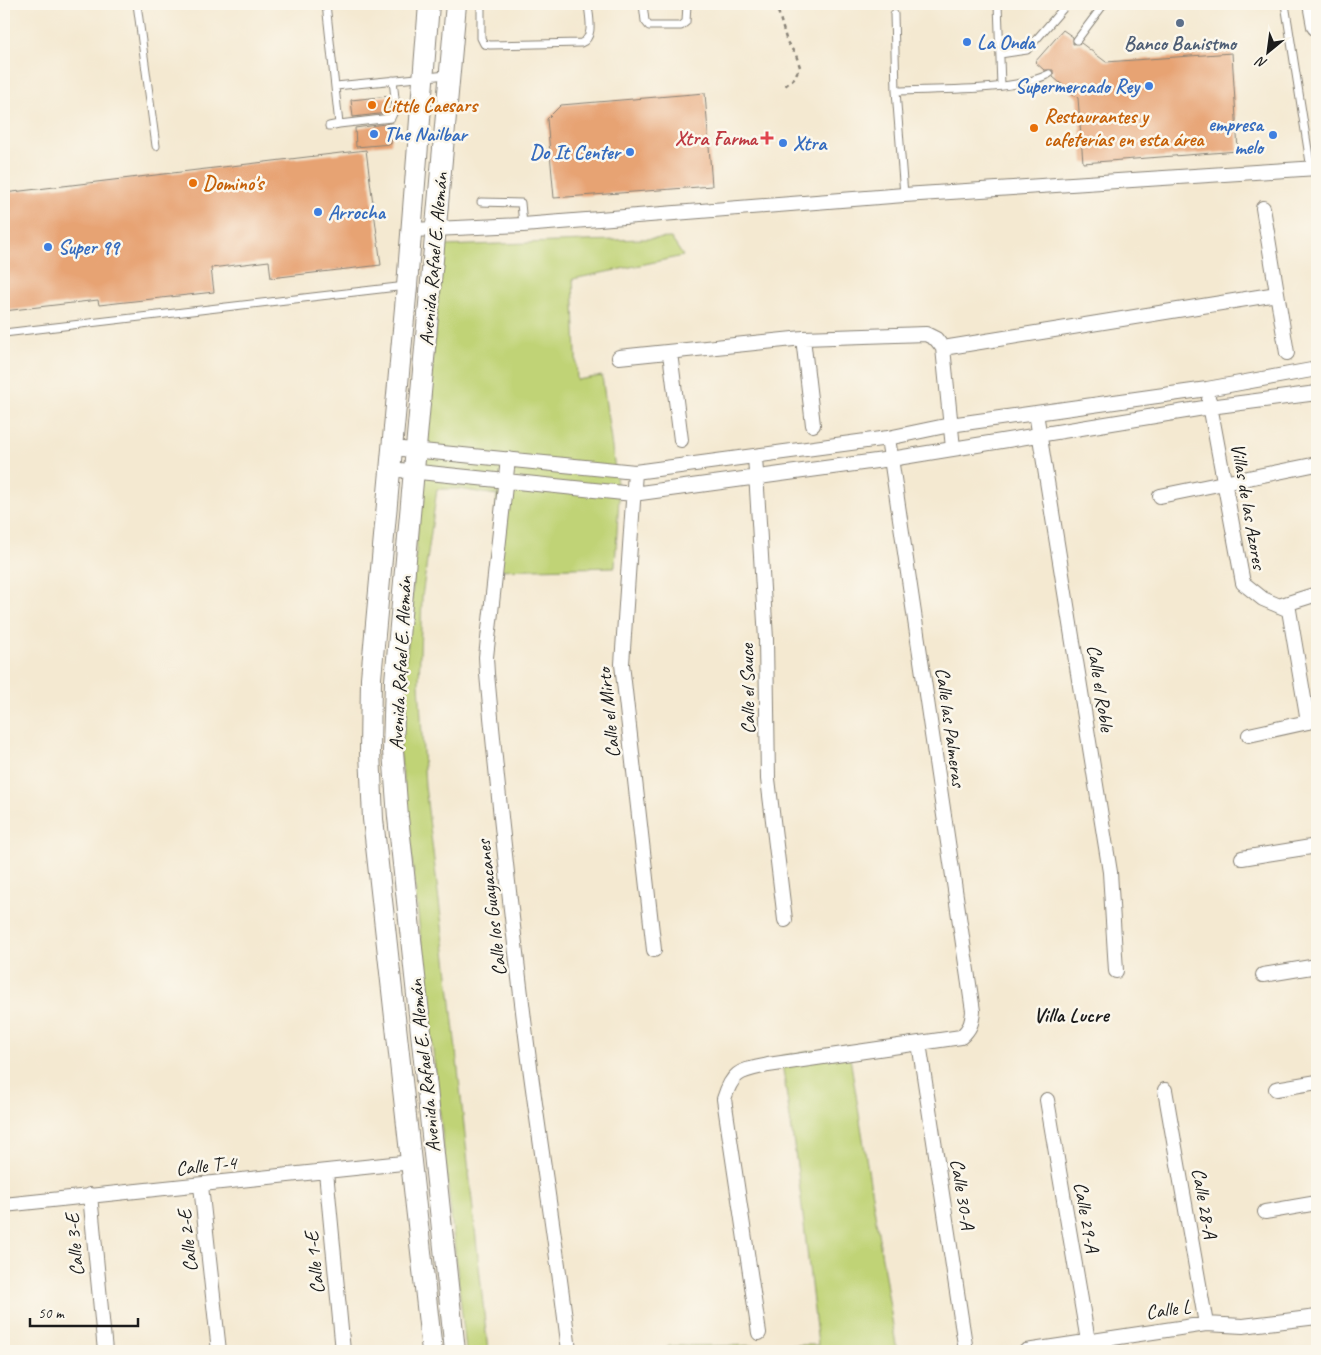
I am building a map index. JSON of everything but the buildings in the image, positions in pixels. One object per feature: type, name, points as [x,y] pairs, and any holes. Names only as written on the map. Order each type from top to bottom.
[{"type":"main road","name":"Avenida Rafael E. Alemán","points":[[429,4],[422,77],[412,230],[371,678],[370,752],[373,819],[432,1351]]},
{"type":"main road","name":"Avenida Rafael E. Alemán","points":[[455,1351],[398,817],[393,751],[395,681],[456,4]]},
{"type":"street","points":[[412,230],[523,225],[904,195],[1314,169]]},
{"type":"street","points":[[1263,208],[1287,353]]},
{"type":"street","points":[[943,348],[1277,294]]},
{"type":"street","points":[[619,357],[803,338],[926,334],[936,339],[943,348],[954,448]]},
{"type":"street","points":[[803,338],[813,425]]},
{"type":"street","points":[[670,353],[681,440]]},
{"type":"street","points":[[392,448],[634,472],[888,438],[950,425],[1207,389],[1317,369]]},
{"type":"street","name":"Villas de las Azores","points":[[1207,389],[1243,583],[1264,599],[1289,610],[1313,721]]},
{"type":"street","points":[[390,469],[506,483],[633,494],[891,459],[1210,407],[1317,393]]},
{"type":"street","name":"Calle el Roble","points":[[1036,413],[1110,872],[1116,971]]},
{"type":"street","name":"Calle las Palmeras","points":[[888,438],[973,1011],[972,1022],[968,1031],[961,1038],[920,1043]]},
{"type":"street","name":"Calle el Sauce","points":[[755,456],[766,639],[768,779],[785,920]]},
{"type":"street","name":"Calle los Guayacanes","points":[[508,459],[486,657],[487,674],[502,828],[526,1037],[557,1248],[569,1351]]},
{"type":"street","points":[[1160,496],[1317,464]]},
{"type":"street","name":"Calle el Mirto","points":[[634,472],[622,664],[654,950]]},
{"type":"street","points":[[1279,606],[1317,594]]},
{"type":"street","points":[[1249,735],[1313,721]]},
{"type":"street","points":[[1242,858],[1317,846]]},
{"type":"street","points":[[1263,975],[1317,966]]},
{"type":"street","points":[[758,1333],[724,1099],[733,1076],[742,1070],[768,1065],[920,1043]]},
{"type":"street","name":"Calle 30-A","points":[[920,1043],[966,1351]]},
{"type":"street","points":[[1276,1089],[1317,1082]]},
{"type":"street","name":"Calle 28-A","points":[[1165,1090],[1206,1324]]},
{"type":"street","name":"Calle 29-A","points":[[1047,1100],[1088,1341]]},
{"type":"street","name":"Calle T-4","points":[[4,1205],[90,1195],[201,1186],[412,1162]]},
{"type":"street","name":"Calle 1-E","points":[[326,1172],[343,1351]]},
{"type":"street","name":"Calle 2-E","points":[[201,1186],[219,1351]]},
{"type":"street","name":"Calle 3-E","points":[[90,1195],[105,1351]]},
{"type":"street","points":[[1265,1212],[1317,1203]]},
{"type":"street","name":"Calle L","points":[[1026,1351],[1206,1324],[1243,1326],[1317,1317]]},
{"type":"lane","points":[[138,4],[156,146]]},
{"type":"lane","points":[[326,4],[339,124]]},
{"type":"lane","points":[[481,4],[481,38],[484,44],[490,45],[581,43],[586,41],[590,36],[588,4]]},
{"type":"lane","points":[[643,4],[645,21],[649,26],[680,26],[686,22],[687,4]]},
{"type":"lane","points":[[998,4],[1001,86]]},
{"type":"lane","points":[[1000,54],[1027,50],[1067,4]]},
{"type":"lane","points":[[1077,40],[1104,4]]},
{"type":"lane","points":[[1285,4],[1314,169]]},
{"type":"lane","points":[[894,14],[896,91],[904,195]]},
{"type":"lane","points":[[336,86],[450,74]]},
{"type":"lane","points":[[896,91],[1001,86],[1037,80],[1049,74]]},
{"type":"lane","points":[[329,126],[391,118],[396,107],[393,80]]},
{"type":"lane","points":[[481,202],[521,203],[523,225]]},
{"type":"lane","points":[[4,333],[407,286]]},
{"type":"path","points":[[776,4],[787,42],[796,55],[800,67],[794,78],[784,86]]},
{"type":"green space","points":[[671,238],[683,256],[573,279],[577,380],[602,376],[619,498],[615,567],[492,570],[497,495],[459,489],[437,489],[422,597],[419,683],[425,786],[448,975],[488,1351],[466,1351],[399,742],[443,246]]},
{"type":"green space","points":[[848,1045],[897,1351],[666,1351],[668,1346],[818,1345],[798,1173],[781,1056]]},
{"type":"place","name":"Banco Banistmo","points":[[1180,23]]},
{"type":"place","name":"La Onda","points":[[967,42]]},
{"type":"place","name":"Supermercado Rey","points":[[1149,86]]},
{"type":"place","name":"Little Caesars","points":[[372,105]]},
{"type":"place","name":"Restaurantes y cafeterías en esta área","points":[[1034,128]]},
{"type":"place","name":"The Nailbar","points":[[374,134]]},
{"type":"place","name":"empresa melo","points":[[1273,135]]},
{"type":"place","name":"Xtra Farma","points":[[767,138]]},
{"type":"place","name":"Xtra","points":[[783,143]]},
{"type":"place","name":"Do It Center","points":[[630,152]]},
{"type":"place","name":"Domino's","points":[[193,183]]},
{"type":"place","name":"Arrocha","points":[[318,212]]},
{"type":"place","name":"Super 99","points":[[48,247]]},
{"type":"district","name":"Villa Lucre","points":[[1071,1015]]}]
